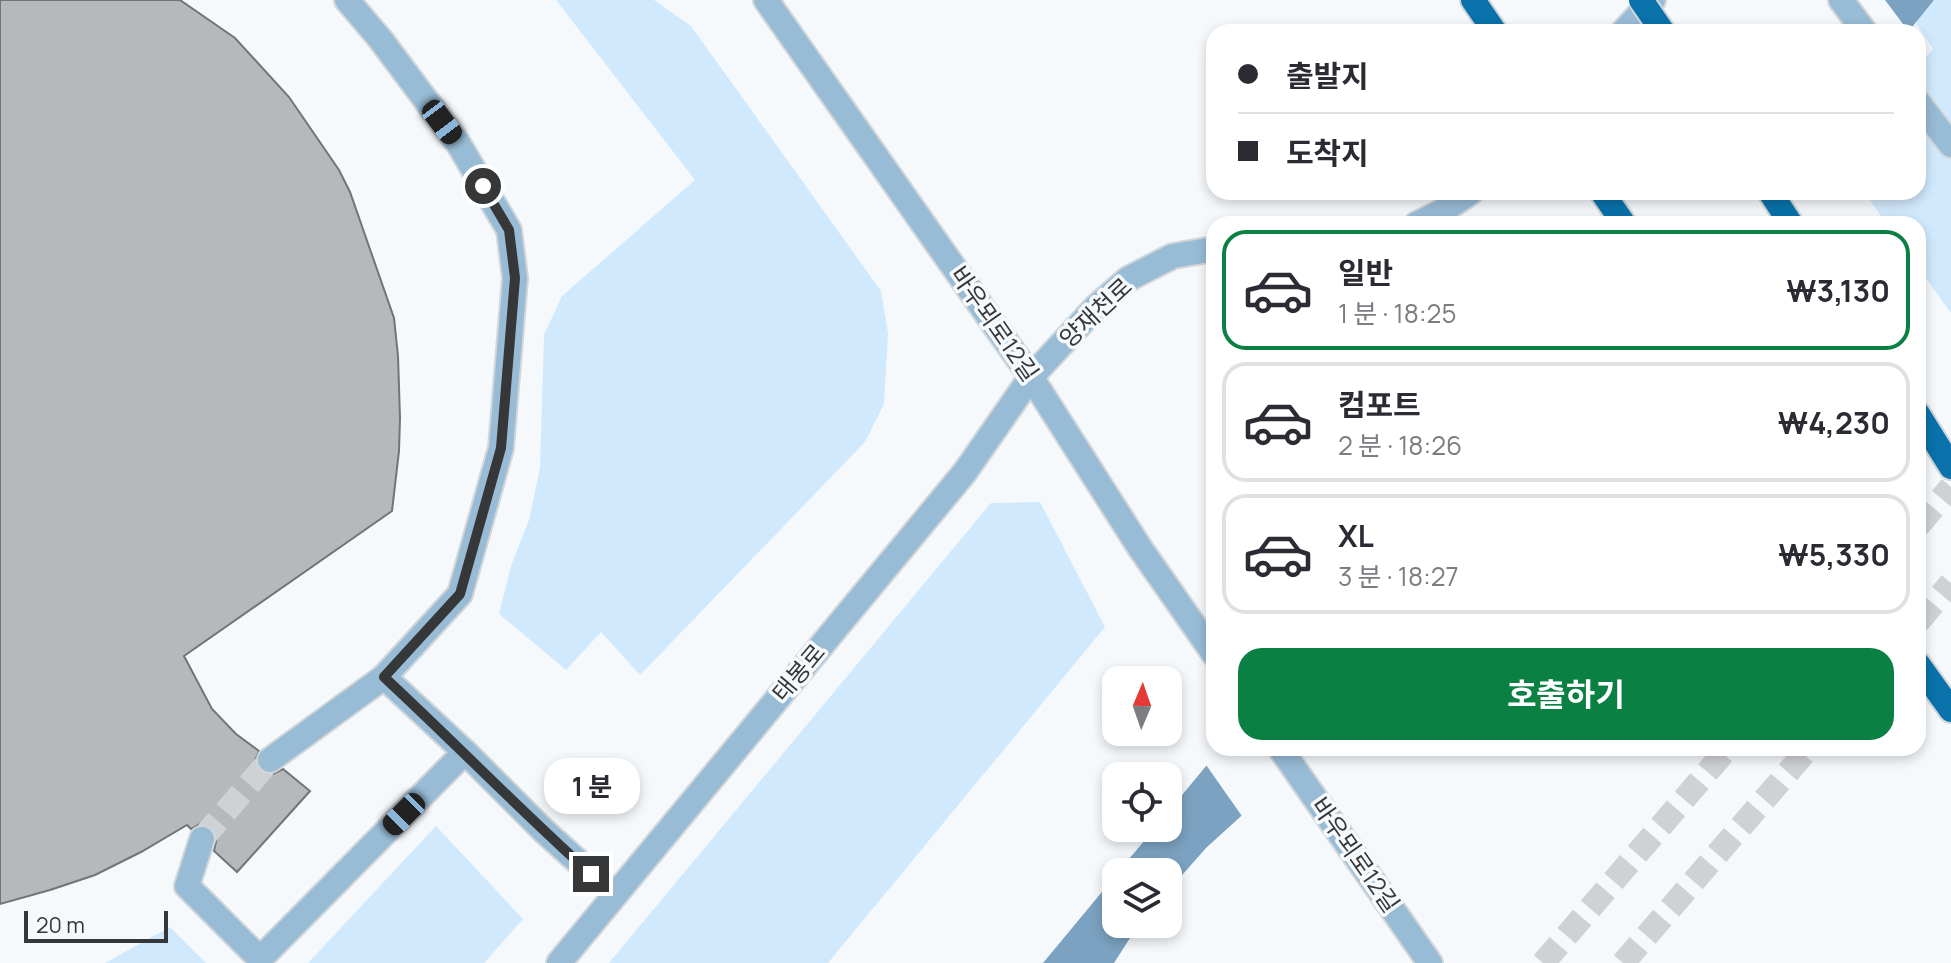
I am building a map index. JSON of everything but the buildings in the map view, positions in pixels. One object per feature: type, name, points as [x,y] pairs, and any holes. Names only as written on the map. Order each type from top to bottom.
[{"type":"highway","points":[[1473,0],[1490,24]]},
{"type":"highway","points":[[1641,0],[1658,24]]},
{"type":"highway","points":[[1926,427],[1951,467]]},
{"type":"highway","points":[[1926,675],[1951,710]]},
{"type":"street","points":[[270,760],[384,677],[460,594],[501,448],[515,278],[509,230],[458,143],[347,0]]},
{"type":"street","points":[[746,0],[789,32]]},
{"type":"street","name":"바우뫼로12길","points":[[766,0],[1031,377],[1140,548],[1206,643]]},
{"type":"street","points":[[785,0],[789,32]]},
{"type":"street","points":[[1630,24],[1653,0]]},
{"type":"street","points":[[1841,0],[1859,24]]},
{"type":"street","points":[[1926,112],[1951,145]]},
{"type":"street","points":[[1433,216],[1459,200]]},
{"type":"street","name":"양재천로","points":[[1031,377],[1097,306],[1128,279],[1173,256],[1206,250]]},
{"type":"street","name":"태봉로","points":[[559,963],[965,472],[1031,377]]},
{"type":"street","points":[[384,677],[615,895]]},
{"type":"street","points":[[202,839],[187,886],[260,959],[465,752]]},
{"type":"street","name":"바우뫼로12길","points":[[1286,756],[1430,963]]},
{"type":"shaded area","points":[[556,0],[654,0],[691,26],[881,291],[888,333],[884,404],[865,442],[640,675],[601,632],[566,670],[499,614],[511,566],[529,520],[540,468],[544,335],[562,296],[695,180]]},
{"type":"shaded area","points":[[1840,0],[1934,0],[1914,24],[1820,24]]},
{"type":"shaded area","points":[[1901,0],[1951,0],[1951,313],[1926,278],[1926,216],[1881,216],[1870,200],[1926,200],[1926,57],[1933,49],[1926,38],[1926,24],[1917,24]]},
{"type":"shaded area","points":[[1040,502],[1105,627],[828,963],[609,963],[991,503]]},
{"type":"shaded area","points":[[1214,756],[1307,756],[1206,848],[1182,875],[1182,858],[1130,858],[1143,842],[1182,842],[1182,795]]},
{"type":"shaded area","points":[[436,826],[523,919],[484,963],[308,963]]},
{"type":"shaded area","points":[[1102,892],[1102,938],[1130,938],[1114,963],[1043,963]]},
{"type":"shaded area","points":[[170,927],[206,963],[105,963]]},
{"type":"pier","points":[[1835,0],[1885,0],[1903,24],[1817,24]]},
{"type":"pier","points":[[1670,200],[1781,200],[1770,216],[1658,216]]},
{"type":"pier","points":[[1209,756],[1311,756],[1244,819],[1204,762]]},
{"type":"tunnel","points":[[1926,517],[1951,487]]},
{"type":"tunnel","points":[[1926,613],[1951,583]]},
{"type":"tunnel","points":[[1543,963],[1721,756]]},
{"type":"tunnel","points":[[1623,963],[1802,756]]},
{"type":"tunnel","points":[[202,839],[270,760]]},
{"type":"route","points":[[483,186],[509,230],[515,278],[501,448],[460,594],[384,677],[591,874]]}]
